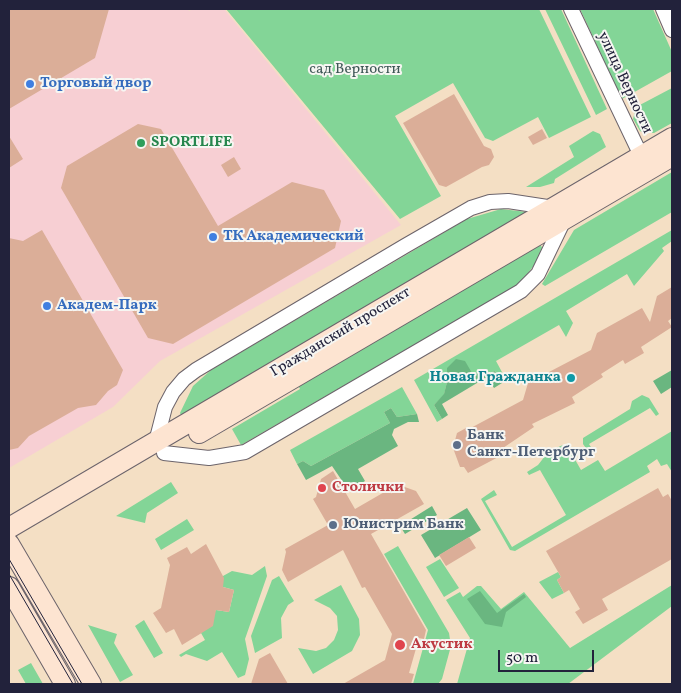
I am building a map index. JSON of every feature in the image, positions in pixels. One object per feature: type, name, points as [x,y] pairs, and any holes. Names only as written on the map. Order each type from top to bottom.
[{"type":"main road","name":"Гражданский проспект","points":[[9,544],[160,448],[644,164],[672,138]]},
{"type":"main road","name":"Гражданский проспект","points":[[644,164],[672,156]]},
{"type":"main road","name":"Гражданский проспект","points":[[9,528],[160,448]]},
{"type":"main road","points":[[9,544],[91,684]]},
{"type":"main road","points":[[9,587],[65,684]]},
{"type":"street","name":"улица Верности","points":[[571,9],[644,164]]},
{"type":"street","points":[[662,9],[672,30]]},
{"type":"street","points":[[508,201],[559,215],[538,274],[521,291],[245,452],[209,458],[160,448],[165,407],[173,392],[184,379],[196,370],[405,246],[471,208],[490,202],[508,201]]},
{"type":"shaded area","points":[[9,9],[188,9],[189,11],[193,9],[224,9],[401,225],[160,361],[113,407],[9,468]]},
{"type":"green space","name":"сад Верности","points":[[226,9],[539,9],[591,117],[549,138],[538,117],[493,141],[485,138],[453,83],[395,116],[441,196],[400,219]]},
{"type":"green space","points":[[545,9],[561,9],[607,109],[596,115]]},
{"type":"green space","points":[[580,9],[653,9],[672,52],[672,71],[622,99]]},
{"type":"green space","points":[[672,88],[672,123],[654,133],[640,131],[633,119],[636,107]]},
{"type":"green space","points":[[593,131],[600,134],[606,147],[555,179],[554,183],[540,187],[526,187],[574,157],[569,146]]},
{"type":"green space","points":[[672,172],[672,212],[545,286],[542,284],[574,230]]},
{"type":"green space","points":[[501,209],[527,212],[183,416],[181,415],[180,413],[193,386],[211,370],[467,219]]},
{"type":"green space","points":[[672,230],[672,241],[662,248],[664,251],[634,286],[627,274],[566,311],[573,323],[566,337],[559,325],[496,361],[503,374],[502,383],[495,371],[486,374],[447,368],[447,382],[444,395],[434,405],[442,419],[437,422],[414,380]]},
{"type":"green space","points":[[538,243],[544,249],[539,259],[521,282],[513,288],[241,445],[232,429],[300,389],[297,383]]},
{"type":"green space","points":[[456,359],[465,361],[472,373],[486,374],[495,371],[502,383],[494,388],[487,377],[442,404],[448,415],[442,419],[434,405],[444,394],[447,382],[447,368]]},
{"type":"green space","points":[[672,370],[672,387],[661,394],[653,381]]},
{"type":"green space","points":[[402,387],[417,414],[397,417],[391,408],[384,412],[390,423],[311,466],[303,461],[297,464],[290,450]]},
{"type":"green space","points":[[642,395],[649,398],[659,414],[656,416],[650,408],[589,444],[594,452],[590,454],[583,444],[583,438],[630,409],[632,401]]},
{"type":"green space","points":[[391,408],[397,417],[417,414],[419,422],[408,422],[394,429],[392,435],[398,446],[358,469],[365,481],[349,491],[332,466],[306,480],[297,464],[303,461],[311,466],[390,423],[384,412]]},
{"type":"green space","points":[[672,431],[672,472],[667,464],[661,466],[657,459],[647,466],[650,472],[515,551],[510,550],[481,499],[494,490],[497,495],[485,501],[512,547],[566,515],[540,470],[529,475],[527,472],[538,465],[549,451],[563,445],[569,449],[581,470],[598,460],[605,471]]},
{"type":"green space","points":[[171,482],[178,493],[147,513],[145,523],[116,516]]},
{"type":"green space","points":[[432,506],[437,515],[405,534],[400,526]]},
{"type":"green space","points":[[467,508],[481,530],[435,558],[421,535]]},
{"type":"green space","points":[[187,519],[194,530],[161,550],[155,539]]},
{"type":"green space","points":[[398,546],[449,633],[451,646],[442,679],[438,684],[413,684],[428,630],[384,554]]},
{"type":"green space","points":[[440,559],[459,588],[444,597],[426,567]]},
{"type":"green space","points":[[265,566],[267,576],[245,639],[249,659],[245,675],[238,678],[222,652],[207,661],[186,654],[181,657],[179,655],[205,640],[201,633],[216,610],[229,612],[234,590],[223,587],[223,576],[232,571],[252,575]]},
{"type":"green space","points":[[558,572],[561,577],[557,580],[564,593],[552,599],[539,582]]},
{"type":"green space","points":[[279,576],[294,601],[288,605],[281,618],[282,638],[255,653],[251,636],[272,580]]},
{"type":"green space","points":[[341,585],[359,619],[360,635],[352,651],[313,674],[298,648],[316,651],[326,648],[334,640],[338,630],[337,616],[330,608],[314,600]]},
{"type":"green space","points":[[672,585],[672,606],[568,684],[457,684],[470,638],[446,600],[460,592],[463,597],[477,586],[481,586],[501,609],[524,592],[570,648]]},
{"type":"green space","points":[[480,591],[497,613],[524,594],[526,597],[506,612],[502,627],[485,624],[467,599]]},
{"type":"green space","points":[[144,620],[163,653],[154,658],[135,626]]},
{"type":"green space","points":[[88,625],[117,634],[114,643],[133,675],[120,682]]},
{"type":"green space","points":[[31,663],[43,684],[26,684],[18,670]]},
{"type":"building","name":"Торговый двор","points":[[9,9],[109,9],[95,58],[9,109]]},
{"type":"building","points":[[454,94],[484,146],[491,149],[494,157],[489,165],[446,187],[439,185],[403,123]]},
{"type":"building","name":"ТК Академический","points":[[138,124],[161,129],[218,226],[292,182],[324,190],[341,221],[335,248],[173,344],[148,338],[61,188],[67,166]]},
{"type":"building","points":[[542,129],[547,138],[533,145],[528,137]]},
{"type":"building","points":[[9,136],[23,159],[9,168]]},
{"type":"building","points":[[234,157],[241,169],[228,177],[221,165]]},
{"type":"building","name":"Академ-Парк","points":[[42,230],[123,370],[117,385],[108,391],[96,405],[78,408],[29,436],[18,448],[9,450],[9,238],[23,241]]},
{"type":"building","name":"Новая Гражданка","points":[[672,287],[672,318],[668,321],[672,327],[641,347],[644,353],[625,364],[623,360],[601,374],[603,377],[572,397],[575,403],[532,424],[534,427],[503,448],[506,453],[468,473],[464,467],[460,467],[453,448],[457,433],[466,428],[467,430],[523,400],[528,383],[591,350],[597,333],[642,308],[650,322],[657,296]]},
{"type":"building","points":[[333,471],[355,509],[400,483],[402,486],[416,491],[424,504],[371,534],[426,630],[424,639],[419,638],[409,673],[414,674],[411,684],[343,684],[385,660],[392,634],[365,587],[362,588],[343,550],[288,582],[282,570],[285,549],[328,525],[313,499],[316,497],[321,479]]},
{"type":"building","points":[[658,488],[663,497],[668,494],[672,501],[672,559],[602,599],[608,610],[583,624],[575,612],[580,609],[569,590],[564,593],[557,580],[561,577],[546,551]]},
{"type":"building","points":[[469,537],[476,548],[446,566],[439,555]]},
{"type":"building","points":[[206,544],[224,578],[223,587],[234,590],[229,612],[216,610],[213,626],[182,645],[174,629],[166,633],[153,613],[161,608],[170,565],[167,558],[187,547],[191,554]]},
{"type":"building","points":[[270,653],[288,684],[251,684],[259,659]]},
{"type":"tram line","points":[[9,559],[82,684]]},
{"type":"tram line","points":[[9,574],[73,684]]},
{"type":"place","name":"Торговый двор","points":[[30,84]]},
{"type":"place","name":"SPORTLIFE","points":[[141,143]]},
{"type":"place","name":"ТК Академический","points":[[213,237]]},
{"type":"place","name":"Академ-Парк","points":[[47,306]]},
{"type":"place","name":"Новая Гражданка","points":[[571,378]]},
{"type":"place","name":"Банк Санкт-Петербург","points":[[457,445]]},
{"type":"place","name":"Столички","points":[[322,488]]},
{"type":"place","name":"Юнистрим Банк","points":[[333,525]]},
{"type":"place","name":"Акустик","points":[[400,645]]}]
